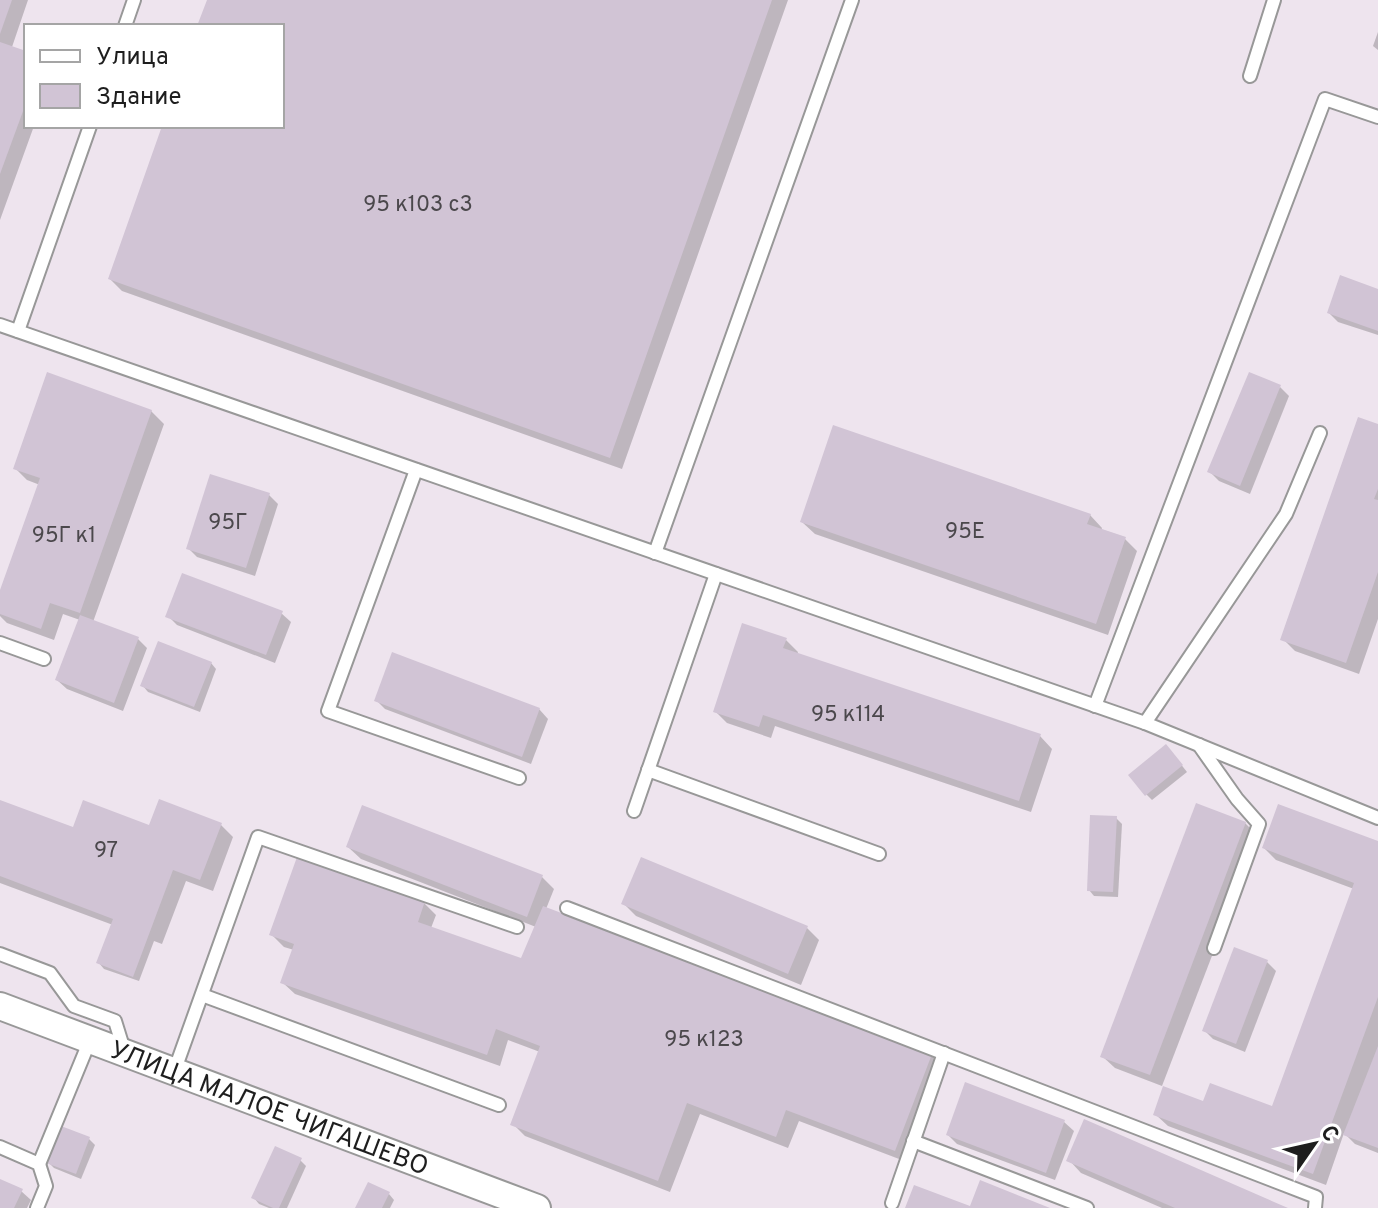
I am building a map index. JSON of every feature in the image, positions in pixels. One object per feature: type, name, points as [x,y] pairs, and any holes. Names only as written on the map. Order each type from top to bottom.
[{"type":"street","name":"УЛИЦА МАЛОЕ ЧИГАШЕВО","points":[[0,1006],[537,1208]]},
{"type":"lane","points":[[126,24],[134,0]]},
{"type":"lane","points":[[655,553],[852,0]]},
{"type":"lane","points":[[1250,76],[1274,0]]},
{"type":"lane","points":[[1095,706],[1325,99],[1378,117]]},
{"type":"lane","points":[[18,331],[89,128]]},
{"type":"lane","points":[[0,325],[1145,723],[1378,818]]},
{"type":"lane","points":[[1145,723],[1286,514],[1320,433]]},
{"type":"lane","points":[[416,470],[328,711],[519,778]]},
{"type":"lane","points":[[634,811],[716,574]]},
{"type":"lane","points":[[0,643],[44,659]]},
{"type":"lane","points":[[1199,745],[1259,824],[1214,948]]},
{"type":"lane","points":[[648,770],[879,854]]},
{"type":"lane","points":[[174,1072],[258,837],[517,927]]},
{"type":"lane","points":[[567,908],[1316,1197],[1315,1208]]},
{"type":"lane","points":[[0,954],[50,973],[74,1006],[115,1021],[125,1054]]},
{"type":"lane","points":[[202,995],[499,1105]]},
{"type":"lane","points":[[37,1208],[46,1186],[39,1164],[90,1040]]},
{"type":"lane","points":[[892,1203],[944,1053]]},
{"type":"lane","points":[[913,1141],[1087,1208]]},
{"type":"lane","points":[[0,1147],[39,1164]]},
{"type":"building","points":[[0,0],[12,0],[0,34]]},
{"type":"building","points":[[207,0],[772,0],[610,458],[108,279],[161,128],[284,128],[284,24],[198,24]]},
{"type":"building","points":[[0,42],[24,50],[24,108],[0,174]]},
{"type":"building","points":[[1340,275],[1378,289],[1378,331],[1327,313]]},
{"type":"building","points":[[47,372],[152,410],[80,613],[50,603],[41,629],[0,614],[0,590],[40,478],[13,469]]},
{"type":"building","points":[[1249,372],[1281,385],[1240,486],[1207,472]]},
{"type":"building","points":[[1358,417],[1378,424],[1378,489],[1374,499],[1378,500],[1378,572],[1346,663],[1280,640]]},
{"type":"building","points":[[833,425],[1091,514],[1087,524],[1126,537],[1096,624],[800,522]]},
{"type":"building","points":[[210,474],[270,493],[246,568],[186,549]]},
{"type":"building","points":[[182,573],[283,611],[266,655],[165,617]]},
{"type":"building","points":[[80,615],[139,637],[114,703],[55,680]]},
{"type":"building","points":[[742,623],[787,638],[783,648],[1041,734],[1019,801],[763,715],[759,727],[713,712]]},
{"type":"building","points":[[158,641],[212,662],[194,707],[140,686]]},
{"type":"building","points":[[392,652],[540,708],[522,757],[374,701]]},
{"type":"building","points":[[1166,744],[1183,765],[1145,796],[1128,775]]},
{"type":"building","points":[[159,799],[222,823],[200,880],[173,870],[133,977],[96,963],[113,919],[0,876],[0,800],[73,827],[83,800],[149,825]]},
{"type":"building","points":[[1196,803],[1246,822],[1150,1075],[1100,1057]]},
{"type":"building","points":[[1278,804],[1378,841],[1378,997],[1313,1174],[1153,1115],[1163,1086],[1203,1101],[1210,1083],[1272,1106],[1354,883],[1262,848]]},
{"type":"building","points":[[362,805],[543,875],[527,917],[346,847]]},
{"type":"building","points":[[1090,815],[1117,816],[1113,892],[1087,891]]},
{"type":"building","points":[[297,857],[425,901],[418,922],[521,958],[543,906],[932,1054],[895,1151],[786,1110],[776,1137],[687,1103],[658,1181],[510,1125],[540,1046],[496,1029],[487,1055],[280,983],[294,944],[269,935]]},
{"type":"building","points":[[641,857],[808,926],[788,974],[621,904]]},
{"type":"building","points":[[1234,947],[1268,960],[1236,1044],[1202,1031]]},
{"type":"building","points":[[1378,1046],[1378,1148],[1343,1135]]},
{"type":"building","points":[[965,1082],[1065,1120],[1046,1173],[946,1135]]},
{"type":"building","points":[[1084,1119],[1288,1208],[1175,1208],[1066,1161]]},
{"type":"building","points":[[61,1126],[90,1137],[76,1174],[46,1163]]},
{"type":"building","points":[[275,1146],[302,1158],[279,1208],[251,1198]]},
{"type":"building","points":[[0,1179],[23,1189],[14,1208],[0,1208]]},
{"type":"building","points":[[980,1180],[1050,1208],[905,1208],[914,1185],[970,1206]]},
{"type":"building","points":[[368,1182],[390,1192],[382,1208],[355,1208]]}]
